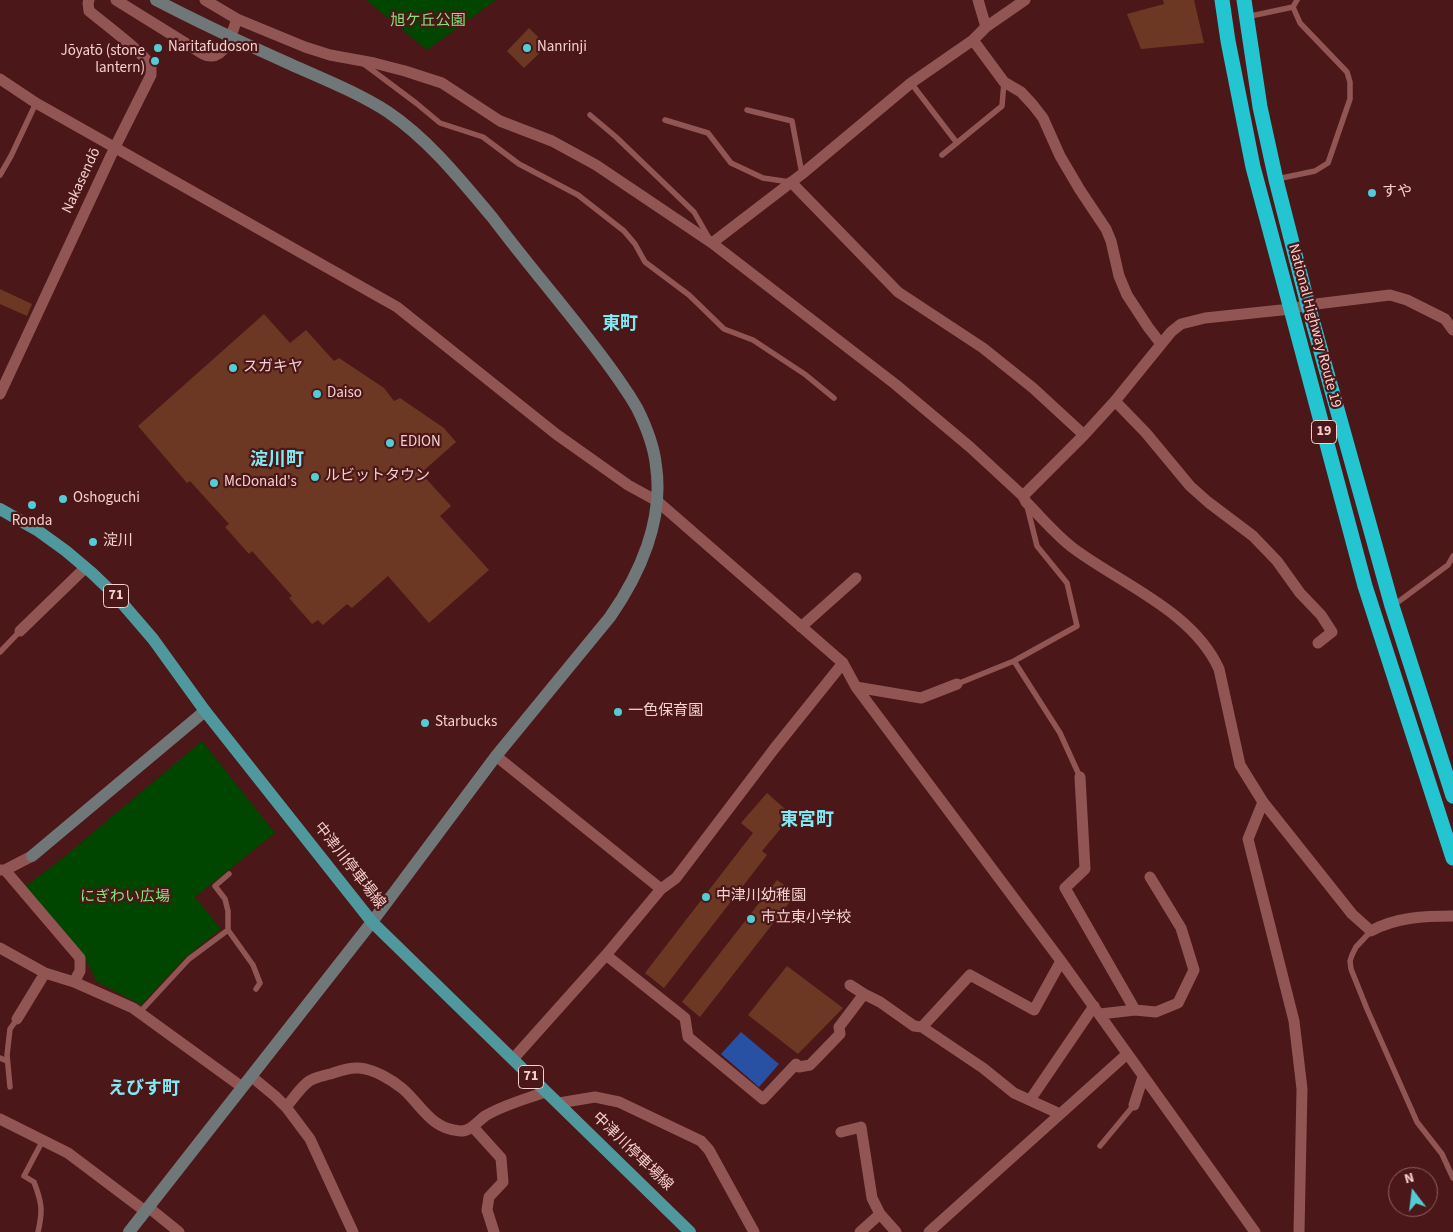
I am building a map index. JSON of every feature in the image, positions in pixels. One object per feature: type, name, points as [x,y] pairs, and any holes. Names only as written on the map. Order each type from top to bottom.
[{"type":"highway","name":"National Highway Route 19","points":[[1222,0],[1228,41],[1253,167],[1291,309],[1366,586],[1453,858]]},
{"type":"highway","name":"National Highway Route 19","points":[[1244,0],[1260,108],[1308,305],[1392,606],[1453,796]]},
{"type":"main road","name":"中津川停車場線","points":[[0,509],[37,530],[66,551],[116,596],[153,639],[205,711],[372,922],[690,1232]]},
{"type":"street","name":"Nakasendō","points":[[0,394],[114,147],[150,75],[151,67],[146,59],[89,11],[89,0]]},
{"type":"street","points":[[116,0],[203,54],[211,56],[218,55],[231,37],[237,19]]},
{"type":"street","points":[[129,1232],[372,922],[496,756],[610,617],[623,598],[649,540],[657,502],[658,485],[651,440],[637,407],[610,366],[480,203],[438,154],[413,130],[357,95],[156,0]]},
{"type":"street","points":[[205,0],[237,19],[305,47],[330,55],[404,70],[442,83],[500,121],[552,140],[596,165],[712,243],[895,384],[970,447],[1071,546],[1092,562],[1174,614],[1196,633],[1213,656],[1218,669],[1240,765],[1263,802],[1352,914],[1372,931],[1382,925],[1400,920],[1453,916]]},
{"type":"street","points":[[978,0],[986,27]]},
{"type":"street","points":[[712,243],[802,174],[911,83],[973,40],[986,27],[1025,0]]},
{"type":"street","points":[[973,40],[1004,82],[1021,92],[1034,105],[1043,118],[1060,156],[1106,229],[1126,295],[1161,344]]},
{"type":"street","points":[[0,79],[36,103],[397,307],[556,434],[628,485],[657,502],[843,664],[856,687],[1097,1010],[1254,1232]]},
{"type":"street","points":[[791,182],[898,292],[983,348],[1033,388],[1084,435]]},
{"type":"street","points":[[1024,499],[1114,401],[1171,332],[1181,324],[1205,318],[1291,309],[1308,305],[1390,295],[1407,300],[1445,319],[1453,330]]},
{"type":"street","points":[[1114,401],[1146,433],[1190,486],[1253,536],[1277,562],[1332,632],[1318,643]]},
{"type":"street","points":[[20,631],[85,568]]},
{"type":"street","points":[[801,627],[856,578]]},
{"type":"street","points":[[513,1059],[606,955],[661,889],[676,878],[774,749],[843,664]]},
{"type":"street","points":[[856,687],[921,698],[957,684]]},
{"type":"street","points":[[74,982],[80,971],[80,958],[2,870],[32,856],[205,711]]},
{"type":"street","points":[[496,756],[661,889]]},
{"type":"street","points":[[1080,777],[1085,869],[1064,888],[1135,1010]]},
{"type":"street","points":[[1263,802],[1248,839],[1294,1021],[1302,1089],[1299,1232]]},
{"type":"street","points":[[1097,1010],[1156,1012],[1178,1003],[1194,970],[1181,928],[1150,877]]},
{"type":"street","points":[[0,948],[46,973],[74,982],[133,1008],[242,1087]]},
{"type":"street","points":[[606,955],[686,1018],[688,1037],[763,1099],[796,1064],[799,1067],[810,1065],[840,1034],[839,1027],[864,994]]},
{"type":"street","points":[[922,1027],[970,975],[1034,1010],[1061,961]]},
{"type":"street","points":[[17,1019],[46,973]]},
{"type":"street","points":[[850,985],[880,1002],[914,1026],[922,1027],[983,1068],[1014,1093],[1060,1114]]},
{"type":"street","points":[[1030,1100],[1097,1010]]},
{"type":"street","points":[[929,1232],[1127,1054]]},
{"type":"street","points":[[286,1107],[308,1082],[315,1078],[345,1069],[360,1068],[374,1072],[393,1082],[404,1090],[432,1121],[443,1127],[458,1131],[473,1127],[484,1117],[495,1111],[545,1092]]},
{"type":"street","points":[[252,1076],[286,1107],[313,1145],[353,1232]]},
{"type":"street","points":[[1134,1104],[1143,1077]]},
{"type":"street","points":[[559,1103],[595,1097],[619,1102],[701,1141],[709,1150],[754,1232]]},
{"type":"street","points":[[0,1119],[68,1153],[179,1232]]},
{"type":"street","points":[[473,1127],[500,1158],[503,1182],[488,1197],[487,1210],[494,1232]]},
{"type":"street","points":[[841,1132],[861,1127],[872,1198],[880,1214],[896,1232]]},
{"type":"street","points":[[860,1232],[880,1214]]},
{"type":"lane","points":[[1246,17],[1293,7],[1297,0]]},
{"type":"lane","points":[[1276,180],[1316,171],[1328,163],[1350,99],[1350,82],[1347,72],[1300,23],[1293,7]]},
{"type":"lane","points":[[358,60],[440,123],[483,137],[519,164],[578,194],[624,231],[635,244],[645,262],[688,295],[724,329],[753,340],[806,375],[834,398]]},
{"type":"lane","points":[[942,155],[1002,106],[1004,82]]},
{"type":"lane","points":[[911,83],[957,143]]},
{"type":"lane","points":[[0,175],[36,103]]},
{"type":"lane","points":[[747,110],[792,121],[802,174]]},
{"type":"lane","points":[[590,115],[694,212],[712,243]]},
{"type":"lane","points":[[665,120],[708,133],[731,163],[763,178],[791,182]]},
{"type":"lane","points":[[957,684],[1014,661],[1076,626],[1067,583],[1037,546],[1024,499]]},
{"type":"lane","points":[[1392,606],[1448,565],[1453,556]]},
{"type":"lane","points":[[0,652],[20,631]]},
{"type":"lane","points":[[1014,661],[1060,733],[1080,777]]},
{"type":"lane","points":[[229,874],[215,886],[225,899],[228,911],[228,930],[252,965],[260,982],[256,989]]},
{"type":"lane","points":[[139,1013],[189,960],[228,930]]},
{"type":"lane","points":[[1372,931],[1356,947],[1352,955],[1351,969],[1417,1122],[1442,1154],[1453,1178]]},
{"type":"lane","points":[[10,1087],[7,1055],[10,1029],[17,1019]]},
{"type":"lane","points":[[0,1058],[8,1061]]},
{"type":"lane","points":[[1100,1146],[1134,1104]]},
{"type":"lane","points":[[38,1232],[42,1214],[39,1196],[34,1182],[24,1176],[43,1140]]},
{"type":"green space","name":"旭ケ丘公園","points":[[366,0],[496,0],[427,50]]},
{"type":"green space","name":"にぎわい広場","points":[[202,741],[275,833],[195,897],[221,929],[185,958],[141,1005],[96,981],[85,958],[25,887],[64,857]]},
{"type":"water","points":[[741,1032],[779,1064],[759,1087],[721,1054]]},
{"type":"building","points":[[1163,0],[1194,0],[1204,43],[1141,49],[1127,14],[1164,4]]},
{"type":"building","name":"Nanrinji","points":[[529,28],[547,46],[524,68],[507,51]]},
{"type":"building","points":[[0,289],[32,304],[27,316],[0,304]]},
{"type":"building","points":[[264,314],[290,343],[306,330],[334,361],[339,358],[384,388],[394,401],[400,398],[444,428],[456,442],[421,473],[451,506],[440,516],[489,570],[429,623],[388,576],[352,608],[347,604],[323,625],[318,620],[312,624],[289,598],[292,596],[252,551],[249,554],[225,527],[229,524],[190,481],[187,483],[138,426]]},
{"type":"building","points":[[767,793],[792,815],[762,851],[767,855],[664,988],[645,973],[753,833],[741,823]]},
{"type":"building","points":[[777,880],[796,894],[700,1017],[682,1002]]},
{"type":"building","points":[[787,966],[843,1008],[798,1054],[748,1015]]},
{"type":"place","name":"Naritafudoson","points":[[158,48]]},
{"type":"place","name":"Nanrinji","points":[[527,48]]},
{"type":"place","name":"Jōyatō (stone lantern)","points":[[155,61]]},
{"type":"place","name":"すや","points":[[1372,193]]},
{"type":"place","name":"スガキヤ","points":[[233,368]]},
{"type":"place","name":"Daiso","points":[[317,394]]},
{"type":"place","name":"EDION","points":[[390,443]]},
{"type":"place","name":"ルビットタウン","points":[[315,477]]},
{"type":"place","name":"McDonald's","points":[[214,483]]},
{"type":"place","name":"Oshoguchi","points":[[63,499]]},
{"type":"place","name":"Ronda","points":[[32,505]]},
{"type":"place","name":"淀川","points":[[93,542]]},
{"type":"place","name":"一色保育園","points":[[618,712]]},
{"type":"place","name":"Starbucks","points":[[425,723]]},
{"type":"place","name":"中津川幼稚園","points":[[706,897]]},
{"type":"place","name":"市立東小学校","points":[[751,919]]},
{"type":"district","name":"東町","points":[[620,325]]},
{"type":"district","name":"淀川町","points":[[277,461]]},
{"type":"district","name":"東宮町","points":[[807,821]]},
{"type":"district","name":"えびす町","points":[[144,1090]]}]
